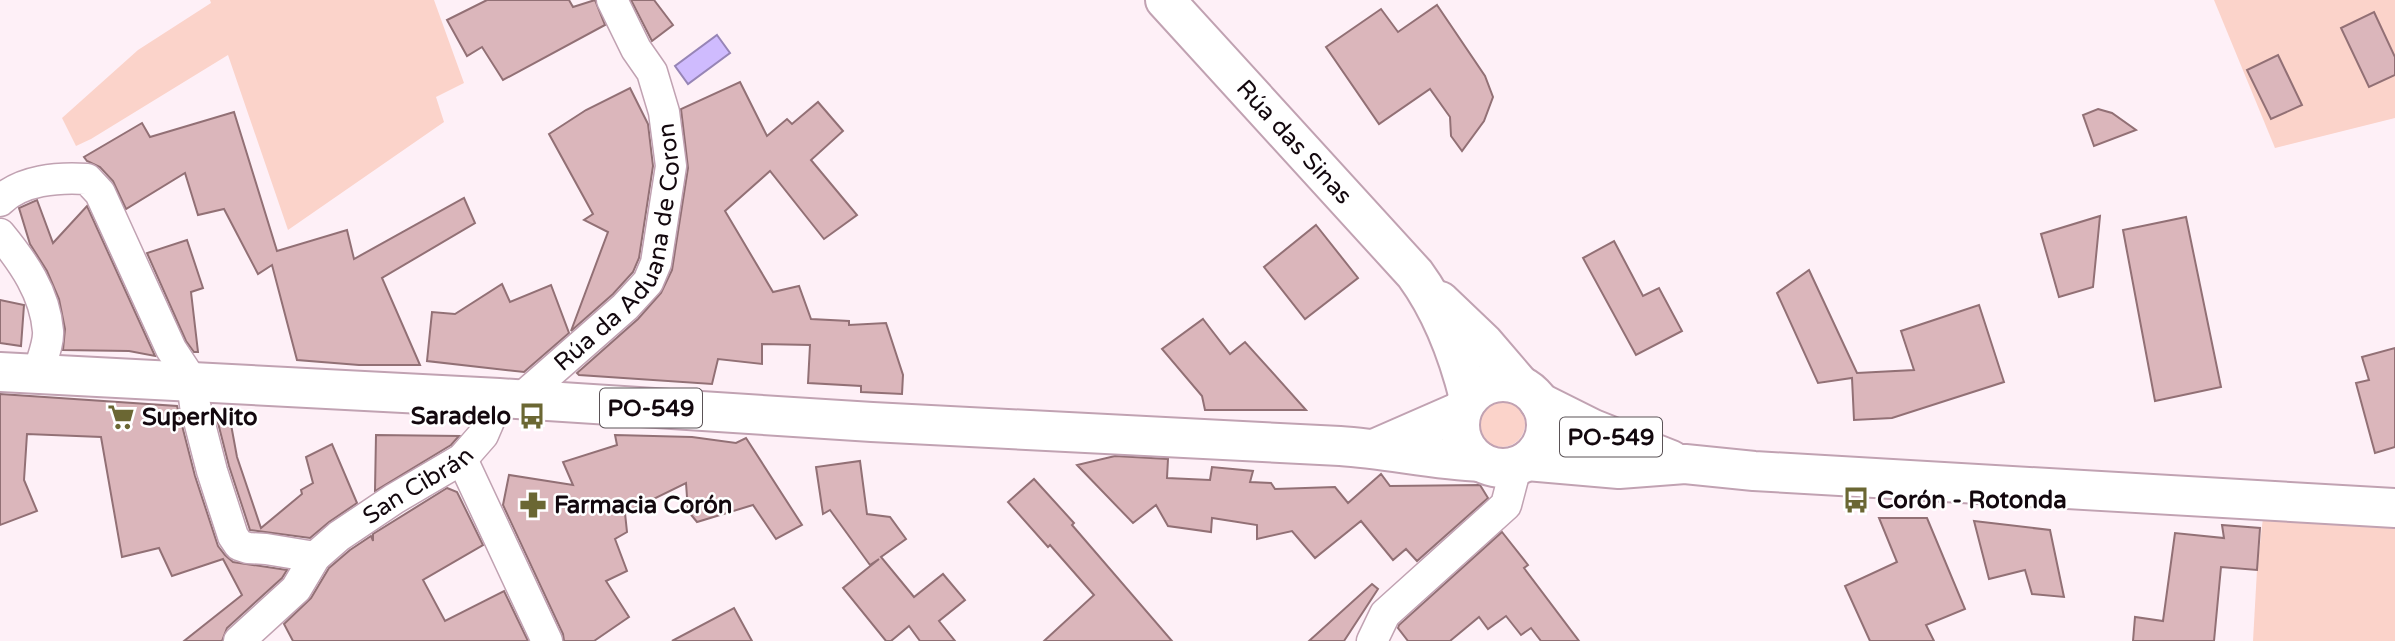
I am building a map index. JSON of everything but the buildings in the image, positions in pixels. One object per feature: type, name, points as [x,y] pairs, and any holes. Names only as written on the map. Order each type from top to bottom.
[{"type":"main road","name":"Rúa das Sinas","points":[[1165,0],[1423,285],[1484,343],[1530,393]]},
{"type":"main road","name":"Rúa das Sinas","points":[[1423,285],[1451,340],[1465,405]]},
{"type":"main road","name":"PO-549","points":[[0,372],[1374,449],[1442,460],[1619,469],[1685,464],[1755,471],[2395,508]]},
{"type":"main road","name":"PO-549","points":[[1374,449],[1465,405],[1479,390],[1505,382],[1593,429],[1685,464]]},
{"type":"main road","name":"PO-549","points":[[1508,463],[1537,452],[1543,440],[1545,414],[1530,393]]},
{"type":"main road","points":[[1465,405],[1459,426],[1469,453],[1508,463]]},
{"type":"street","name":"Rúa da Aduana de Coron","points":[[509,399],[625,307],[648,282],[656,263],[671,166],[664,112],[652,72],[636,49],[612,0]]},
{"type":"street","points":[[0,201],[10,191],[61,177],[87,179],[100,193],[171,349],[192,381],[195,405],[212,471],[233,536],[239,545],[315,557]]},
{"type":"street","points":[[0,234],[22,261],[40,296],[48,333],[38,374]]},
{"type":"street","name":"San Cibrán","points":[[239,641],[296,589],[315,557],[339,536],[394,499],[462,459],[509,399]]},
{"type":"street","points":[[462,459],[547,641]]},
{"type":"street","points":[[1372,641],[1385,614],[1506,505],[1508,463]]},
{"type":"shaded area","points":[[210,0],[434,0],[464,83],[436,97],[444,122],[288,230],[228,55],[76,146],[62,118],[138,50],[211,3]]},
{"type":"shaded area","points":[[2214,0],[2395,0],[2395,118],[2275,148]]},
{"type":"shaded area","points":[[717,35],[730,53],[688,84],[675,66]]},
{"type":"shaded area","points":[[1502,401],[1518,408],[1525,424],[1518,440],[1502,447],[1486,440],[1479,424],[1486,408]]},
{"type":"shaded area","points":[[2265,500],[2395,517],[2395,641],[2253,641]]},
{"type":"place","name":"Saradelo","points":[[532,416]]},
{"type":"place","name":"SuperNito","points":[[121,417]]},
{"type":"place","name":"Corón - Rotonda","points":[[1856,500]]},
{"type":"place","name":"Farmacia Corón","points":[[533,505]]}]
